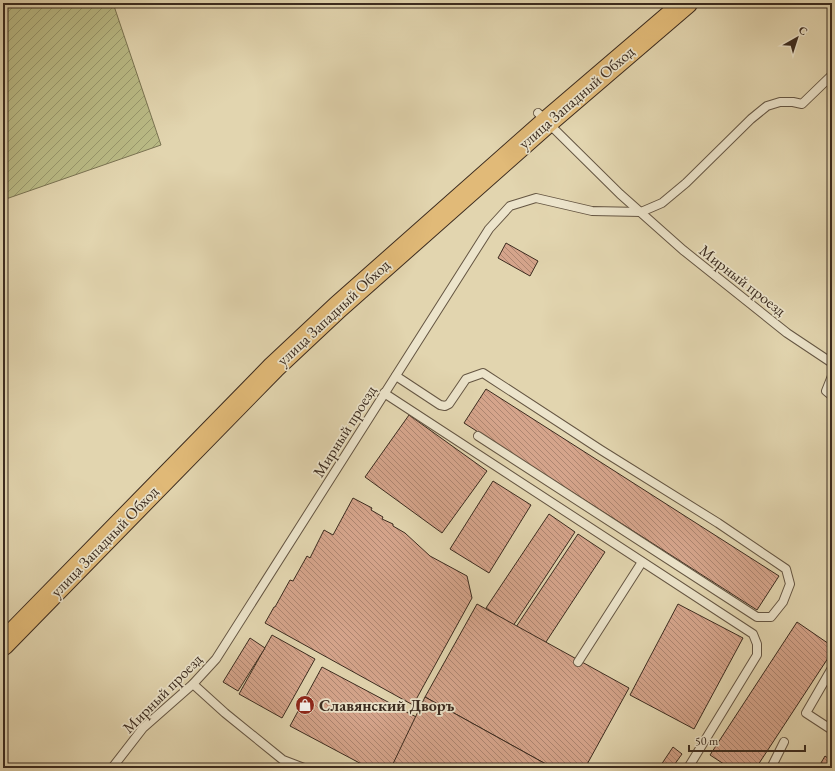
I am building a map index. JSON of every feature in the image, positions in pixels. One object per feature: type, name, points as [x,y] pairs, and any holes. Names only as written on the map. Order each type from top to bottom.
[{"type":"highway","name":"улица Западный Обход","points":[[3,644],[274,367],[666,3]]},
{"type":"highway","name":"улица Западный Обход","points":[[3,627],[272,356],[332,299],[542,117],[686,3]]},
{"type":"lane","name":"Мирный проезд","points":[[112,768],[143,728],[193,684],[216,659],[489,229],[510,206],[536,198],[592,211],[641,212],[662,203],[686,183],[767,106],[780,102],[794,102],[802,104],[832,75]]},
{"type":"lane","name":"Мирный проезд","points":[[542,117],[620,194],[683,250],[787,333],[832,363]]},
{"type":"lane","points":[[396,376],[440,405],[445,406],[449,404],[466,379],[483,373],[601,450],[718,523],[786,569],[790,584],[783,602],[771,617],[757,617],[478,436]]},
{"type":"lane","points":[[832,376],[826,391],[832,396]]},
{"type":"lane","points":[[384,393],[753,634],[758,644],[758,655],[688,768]]},
{"type":"lane","points":[[578,662],[642,562]]},
{"type":"lane","points":[[832,668],[806,713],[832,730]]},
{"type":"lane","points":[[193,684],[225,713],[283,760],[304,768]]},
{"type":"lane","points":[[771,768],[784,742]]},
{"type":"green space","points":[[3,3],[113,3],[161,145],[3,200]]},
{"type":"building","points":[[506,243],[538,261],[530,276],[498,258]]},
{"type":"building","points":[[486,389],[779,576],[757,610],[464,423]]},
{"type":"building","points":[[409,415],[487,471],[442,533],[365,477]]},
{"type":"building","points":[[493,481],[531,505],[489,573],[450,549]]},
{"type":"building","points":[[353,498],[372,508],[371,510],[383,517],[382,519],[393,524],[393,526],[405,533],[430,556],[467,576],[472,598],[413,705],[265,623],[290,580],[293,581],[307,556],[310,558],[324,530],[333,535]]},
{"type":"building","points":[[549,514],[575,532],[513,626],[486,608]]},
{"type":"building","points":[[578,534],[605,552],[544,645],[516,627]]},
{"type":"building","points":[[477,604],[629,688],[585,768],[553,768],[425,697]]},
{"type":"building","points":[[678,604],[743,638],[694,729],[630,695]]},
{"type":"building","points":[[797,622],[832,646],[832,652],[756,768],[730,768],[710,755]]},
{"type":"building","points":[[272,635],[315,659],[282,718],[239,694]]},
{"type":"building","points":[[250,638],[265,648],[238,691],[223,682]]},
{"type":"building","points":[[322,667],[420,719],[394,768],[369,768],[290,726]]},
{"type":"building","points":[[425,697],[553,768],[391,768]]},
{"type":"building","points":[[673,747],[682,754],[672,768],[659,768]]},
{"type":"building","points":[[825,756],[832,761],[832,768],[818,768]]},
{"type":"place","name":"Cлавянский Дворъ","points":[[305,705]]}]
